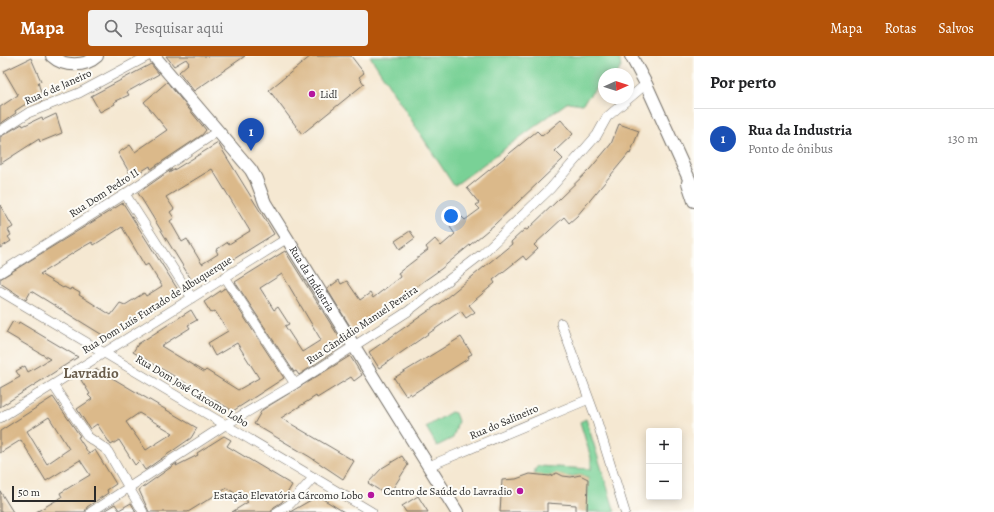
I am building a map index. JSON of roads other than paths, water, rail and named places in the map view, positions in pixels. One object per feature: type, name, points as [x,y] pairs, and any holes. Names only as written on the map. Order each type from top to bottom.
[{"type":"street","points":[[52,56],[64,63],[75,64],[85,63],[97,57]]},
{"type":"street","name":"Rua 6 de Janeiro","points":[[0,130],[28,113],[79,93],[148,56]]},
{"type":"street","name":"Rua da Indústria","points":[[154,56],[251,170],[256,179],[264,203],[458,512]]},
{"type":"street","points":[[631,56],[646,84],[694,190]]},
{"type":"street","points":[[637,56],[646,84]]},
{"type":"street","name":"Rua Cândidio Manuel Pereira","points":[[91,512],[407,312],[482,254],[550,189],[593,140],[607,117],[646,84]]},
{"type":"street","name":"Rua Dom Pedro II","points":[[0,272],[125,194],[218,131]]},
{"type":"street","points":[[676,150],[694,201]]},
{"type":"street","points":[[125,194],[192,298]]},
{"type":"street","name":"Rua Dom Luís Furtado de Albuquerque","points":[[0,418],[286,239]]},
{"type":"street","points":[[226,277],[295,384]]},
{"type":"street","name":"Rua Dom José Cárcomo Lobo","points":[[0,290],[105,352],[225,426],[372,512]]},
{"type":"street","points":[[561,323],[589,399],[625,512]]},
{"type":"street","points":[[53,385],[88,437],[107,450],[143,512]]},
{"type":"street","name":"Rua do Salineiro","points":[[428,466],[589,399]]},
{"type":"street","points":[[276,512],[290,504],[314,477]]},
{"type":"place","name":"Lidl","points":[[312,94]]},
{"type":"place","name":"Rua da Industria","points":[[251,151]]},
{"type":"place","name":"Centro de Saúde do Lavradio","points":[[520,491]]},
{"type":"place","name":"Estação Elevatória Cárcomo Lobo","points":[[371,495]]},
{"type":"district","name":"Lavradio","points":[[91,373]]}]
